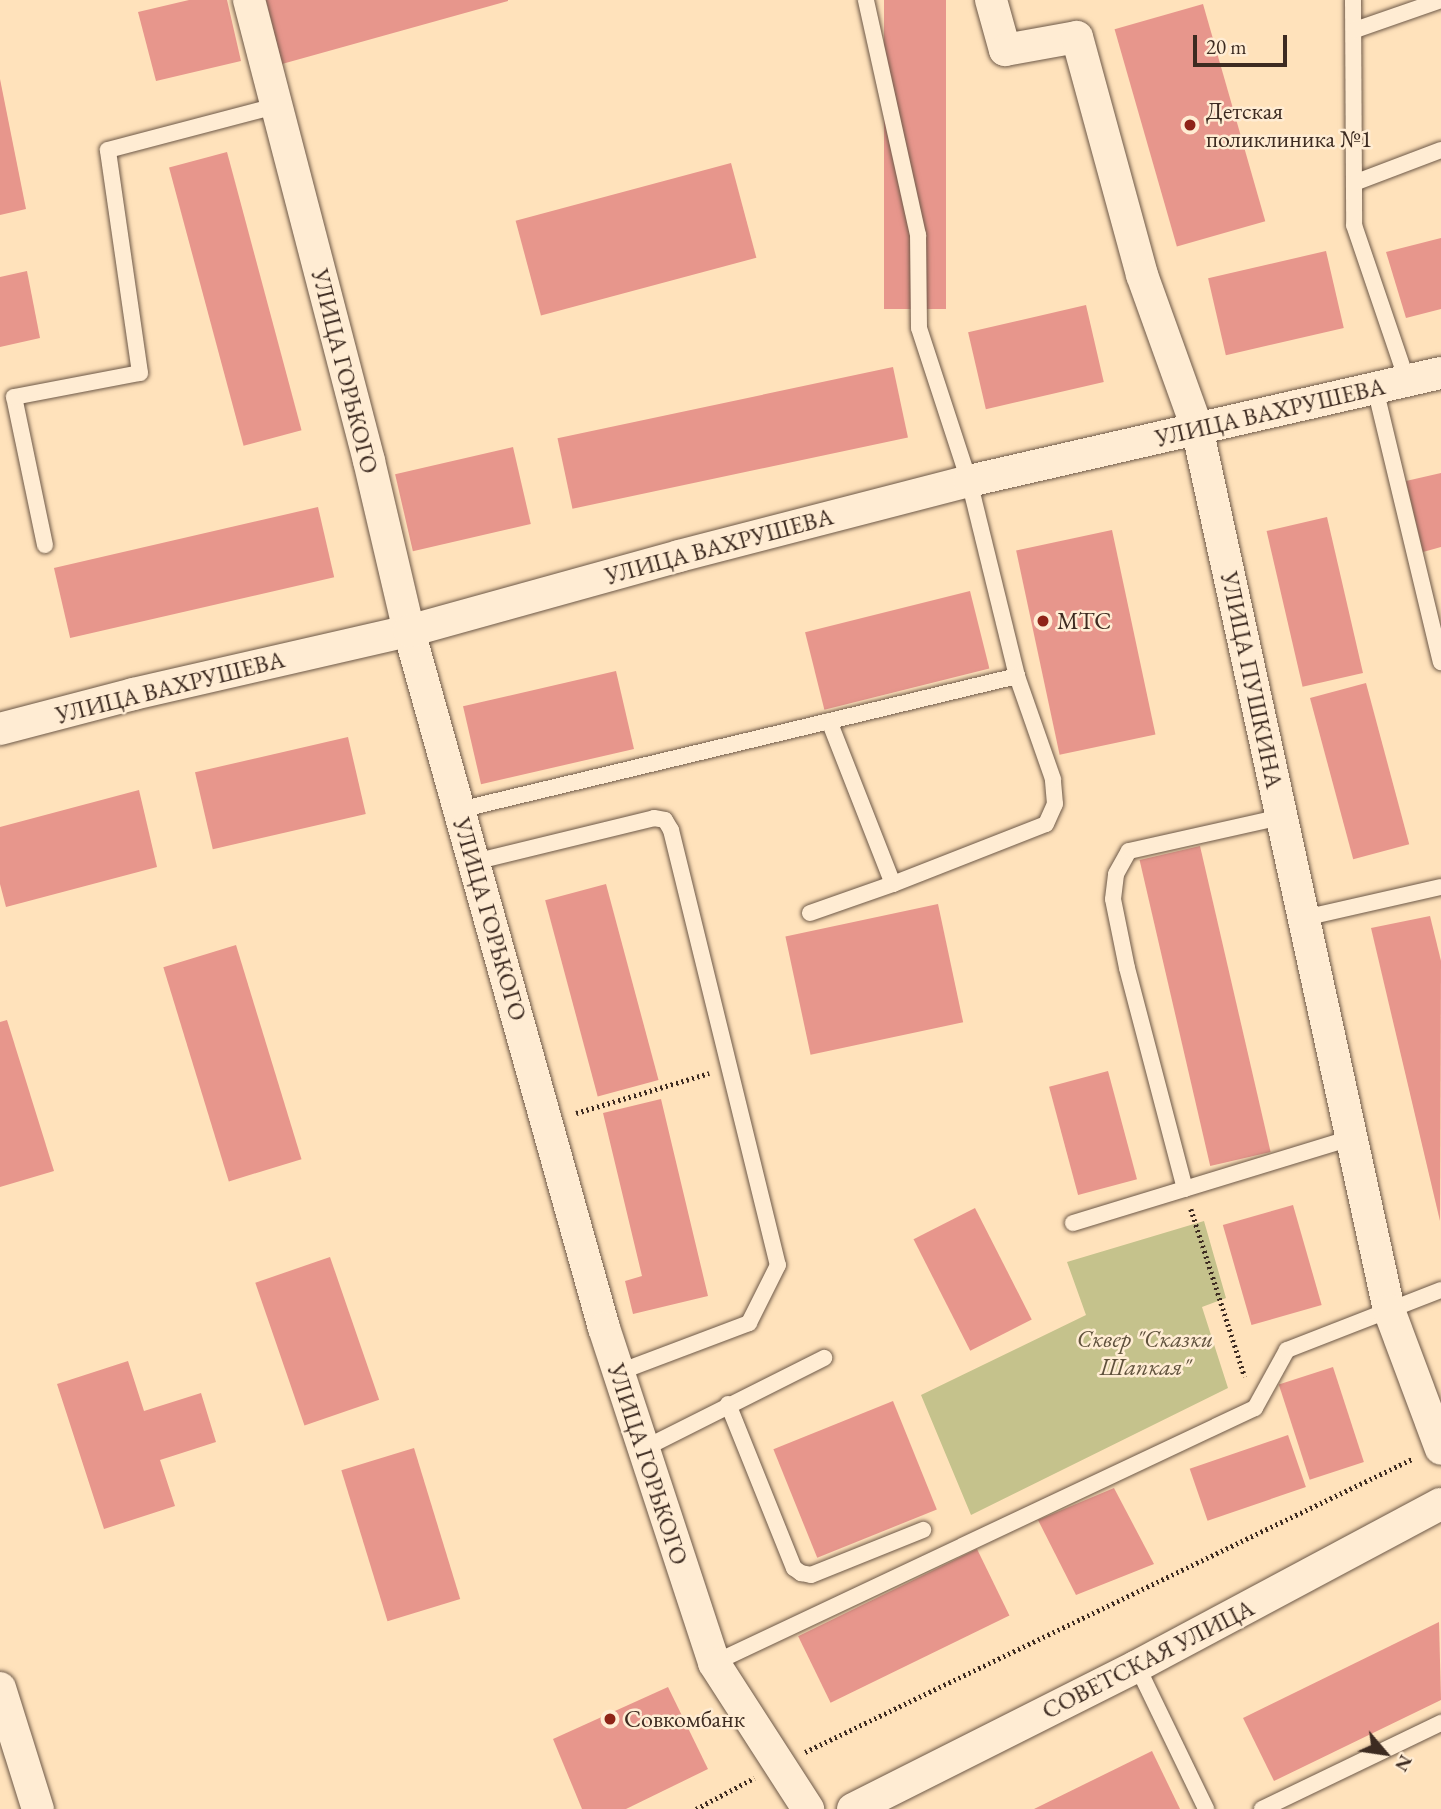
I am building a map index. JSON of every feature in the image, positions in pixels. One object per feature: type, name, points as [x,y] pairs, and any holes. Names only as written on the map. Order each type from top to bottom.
[{"type":"street","name":"УЛИЦА ГОРЬКОГО","points":[[249,0],[369,461],[409,631],[547,1122],[643,1450],[714,1663],[808,1809]]},
{"type":"street","name":"УЛИЦА ПУШКИНА","points":[[991,0],[1005,50],[1077,37],[1142,275],[1196,428],[1389,1310],[1440,1447]]},
{"type":"street","name":"УЛИЦА ВАХРУШЕВА","points":[[0,729],[133,694],[409,631],[679,556],[969,481],[1441,373]]},
{"type":"street","name":"СОВЕТСКАЯ УЛИЦА","points":[[853,1809],[1439,1510]]},
{"type":"street","points":[[0,1688],[38,1809]]},
{"type":"lane","points":[[810,913],[893,884],[1046,824],[1055,804],[1053,779],[1017,676],[969,481],[919,328],[918,235],[866,0]]},
{"type":"lane","points":[[1353,0],[1354,225],[1407,381]]},
{"type":"lane","points":[[1355,30],[1441,0]]},
{"type":"lane","points":[[45,545],[13,397],[140,373],[108,150],[276,106]]},
{"type":"lane","points":[[1354,183],[1441,150]]},
{"type":"lane","points":[[1375,388],[1434,601],[1441,662]]},
{"type":"lane","points":[[459,810],[1017,676]]},
{"type":"lane","points":[[829,721],[893,884]]},
{"type":"lane","points":[[1185,1189],[1126,968],[1113,899],[1116,874],[1129,851],[1281,817]]},
{"type":"lane","points":[[474,862],[654,818],[665,820],[671,830],[778,1265],[749,1323],[619,1372]]},
{"type":"lane","points":[[1304,918],[1441,887]]},
{"type":"lane","points":[[1073,1223],[1351,1138]]},
{"type":"lane","points":[[714,1663],[1255,1408],[1287,1350],[1441,1290]]},
{"type":"lane","points":[[643,1450],[728,1404],[824,1358]]},
{"type":"lane","points":[[728,1404],[794,1568],[801,1573],[811,1575],[923,1530]]},
{"type":"lane","points":[[1137,1666],[1206,1809]]},
{"type":"lane","points":[[1266,1808],[1441,1723]]},
{"type":"path","points":[[547,1122],[730,1067]]},
{"type":"path","points":[[1185,1189],[1255,1408]]},
{"type":"path","points":[[696,1809],[779,1765],[1440,1447]]},
{"type":"green space","name":"Сквер \"Сказки Шапкая\"","points":[[1204,1221],[1226,1298],[1202,1307],[1228,1388],[971,1515],[921,1395],[1086,1315],[1067,1262]]},
{"type":"building","points":[[189,0],[227,0],[241,61],[156,81],[138,12]]},
{"type":"building","points":[[266,0],[508,0],[508,1],[282,64]]},
{"type":"building","points":[[884,0],[946,0],[946,309],[884,309]]},
{"type":"building","name":"Детская поликлиника №1","points":[[1203,4],[1265,221],[1177,247],[1115,29]]},
{"type":"building","points":[[0,79],[26,209],[0,215]]},
{"type":"building","points":[[227,152],[302,430],[244,446],[169,168]]},
{"type":"building","points":[[731,163],[756,258],[541,315],[516,221]]},
{"type":"building","points":[[1441,238],[1441,309],[1406,318],[1386,252]]},
{"type":"building","points":[[1326,251],[1344,328],[1226,355],[1208,278]]},
{"type":"building","points":[[27,271],[40,338],[0,347],[0,277]]},
{"type":"building","points":[[1086,305],[1104,382],[986,409],[968,332]]},
{"type":"building","points":[[893,367],[908,437],[572,509],[557,438]]},
{"type":"building","points":[[513,447],[531,524],[413,551],[395,474]]},
{"type":"building","points":[[1441,473],[1441,547],[1423,552],[1406,481]]},
{"type":"building","points":[[318,507],[334,577],[70,638],[54,568]]},
{"type":"building","points":[[1327,517],[1363,673],[1303,687],[1267,531]]},
{"type":"building","points":[[1112,530],[1155,734],[1060,755],[1016,550]]},
{"type":"building","points":[[970,591],[989,669],[824,710],[805,632]]},
{"type":"building","points":[[616,671],[634,749],[481,784],[463,706]]},
{"type":"building","points":[[1366,683],[1409,844],[1353,859],[1310,698]]},
{"type":"building","points":[[348,737],[366,814],[213,849],[195,772]]},
{"type":"building","points":[[139,790],[157,867],[6,907],[0,884],[0,827]]},
{"type":"building","points":[[1200,846],[1271,1152],[1210,1166],[1140,860]]},
{"type":"building","points":[[606,884],[659,1080],[598,1096],[545,900]]},
{"type":"building","points":[[938,904],[963,1022],[811,1055],[785,936]]},
{"type":"building","points":[[1430,916],[1441,961],[1440,1221],[1371,928]]},
{"type":"building","points":[[236,945],[301,1159],[229,1181],[163,967]]},
{"type":"building","points":[[7,1020],[54,1171],[0,1187],[0,1022]]},
{"type":"building","points":[[1108,1071],[1137,1179],[1078,1195],[1049,1087]]},
{"type":"building","points":[[661,1099],[708,1296],[633,1314],[625,1281],[642,1276],[603,1113]]},
{"type":"building","points":[[1293,1205],[1322,1305],[1251,1325],[1223,1225]]},
{"type":"building","points":[[975,1208],[1032,1319],[970,1351],[914,1239]]},
{"type":"building","points":[[330,1257],[379,1400],[304,1425],[255,1283]]},
{"type":"building","points":[[128,1361],[144,1411],[201,1393],[216,1442],[160,1460],[175,1506],[104,1529],[57,1384]]},
{"type":"building","points":[[1333,1367],[1364,1462],[1310,1480],[1279,1385]]},
{"type":"building","points":[[893,1401],[937,1509],[817,1558],[773,1449]]},
{"type":"building","points":[[1288,1435],[1306,1487],[1208,1521],[1190,1469]]},
{"type":"building","points":[[414,1448],[460,1599],[388,1621],[341,1470]]},
{"type":"building","points":[[1114,1488],[1154,1564],[1076,1595],[1038,1520]]},
{"type":"building","points":[[977,1549],[1009,1616],[831,1703],[798,1636]]},
{"type":"building","points":[[1439,1622],[1441,1700],[1274,1781],[1243,1718]]},
{"type":"building","points":[[668,1687],[708,1769],[626,1809],[582,1809],[553,1739]]},
{"type":"building","points":[[1152,1751],[1180,1809],[1034,1809]]},
{"type":"place","name":"Детская поликлиника №1","points":[[1190,125]]},
{"type":"place","name":"МТС","points":[[1043,621]]},
{"type":"place","name":"Совкомбанк","points":[[610,1719]]}]
